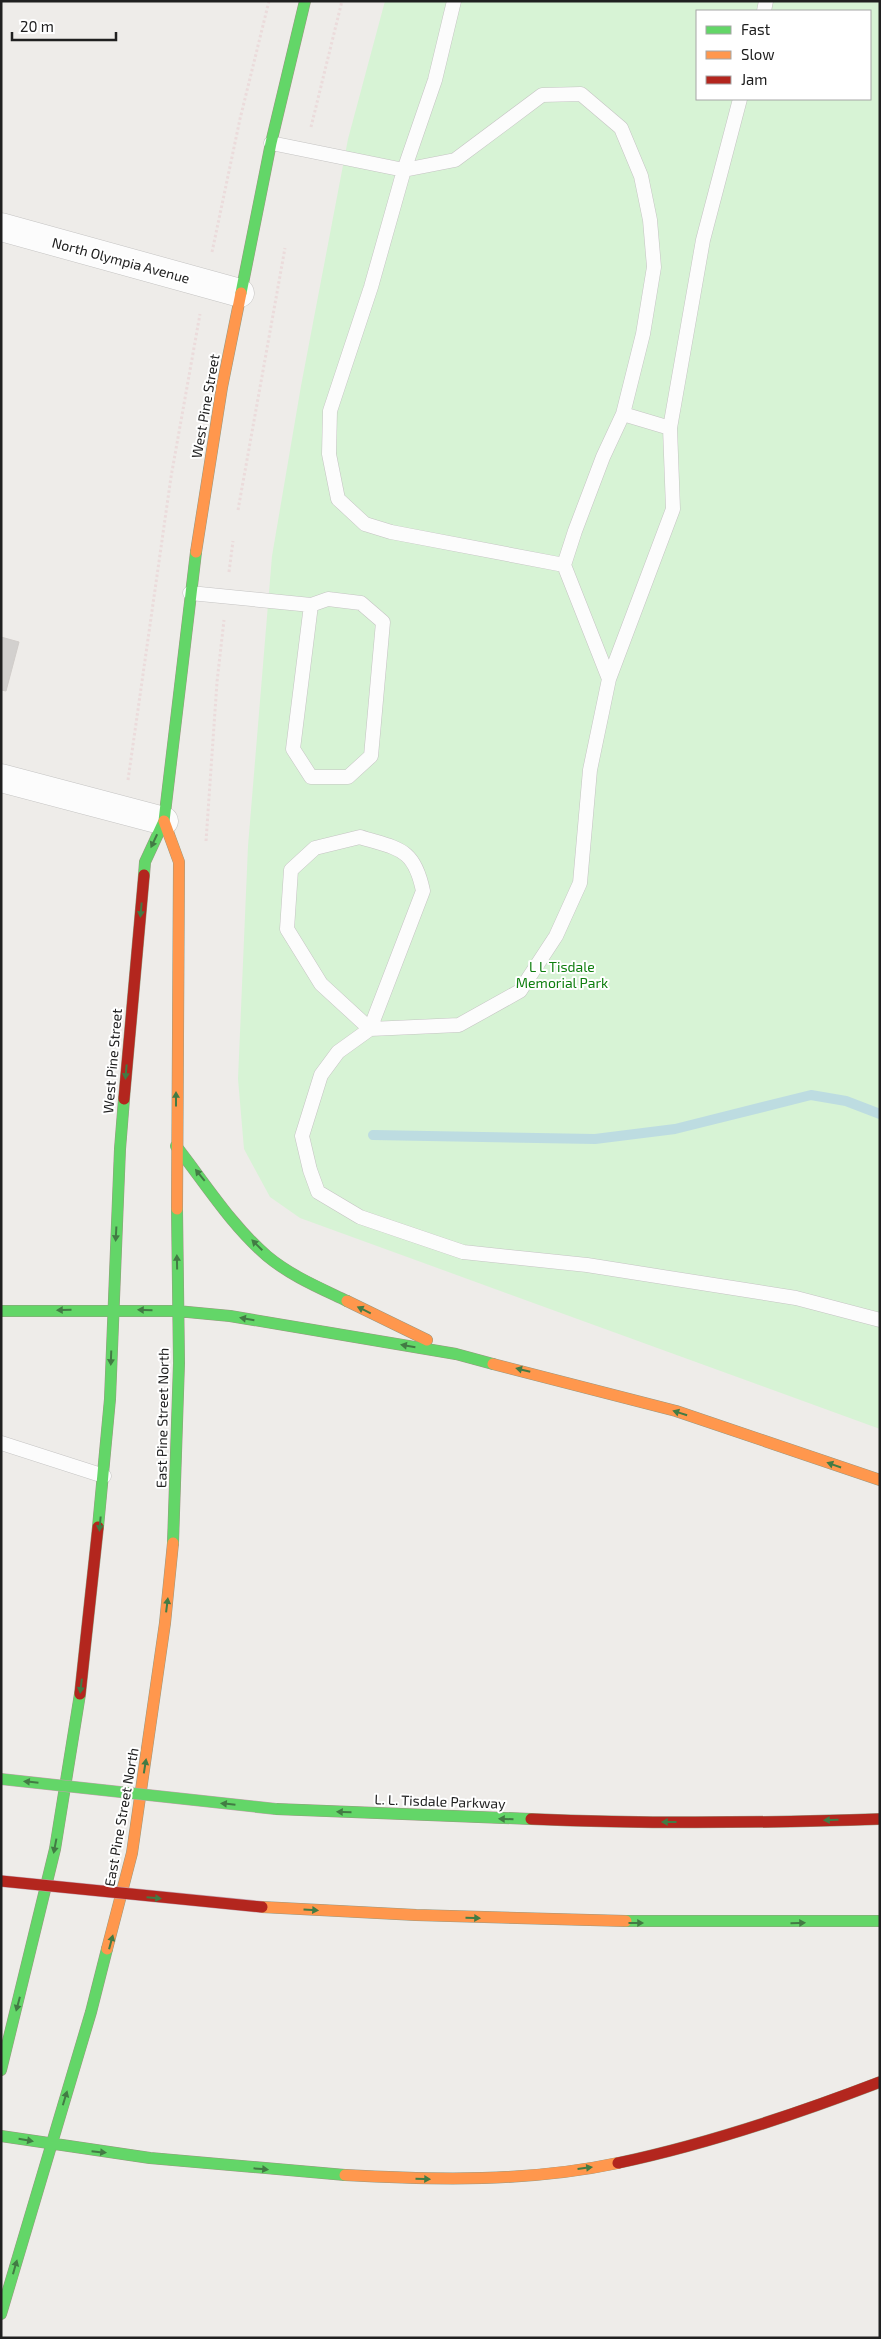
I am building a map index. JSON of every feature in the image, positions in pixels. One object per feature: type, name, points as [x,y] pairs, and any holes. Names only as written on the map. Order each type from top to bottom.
[{"type":"main road","name":"West Pine Street","points":[[113,1309],[120,1149],[145,862],[164,821],[190,593],[222,387],[272,143],[305,1]]},
{"type":"main road","name":"West Pine Street","points":[[164,821],[179,862],[176,1146],[177,1310]]},
{"type":"main road","points":[[176,1146],[242,1231],[268,1256],[295,1276],[456,1354]]},
{"type":"main road","points":[[1,2070],[55,1849],[72,1748],[90,1610],[104,1476],[110,1400],[113,1309]]},
{"type":"main road","points":[[1,1311],[177,1310],[230,1316],[456,1354],[676,1411],[880,1480]]},
{"type":"main road","name":"East Pine Street North","points":[[1,2314],[112,1939],[132,1853],[150,1736],[172,1557],[176,1494],[177,1310]]},
{"type":"main road","name":"L. L. Tisdale Parkway","points":[[1,1779],[276,1809],[596,1822],[783,1822],[880,1819]]},
{"type":"main road","points":[[1,1881],[262,1907],[430,1917],[603,1923],[880,1921]]},
{"type":"main road","points":[[1,2136],[78,2150],[259,2169],[366,2177],[444,2180],[526,2176],[612,2165],[699,2145],[777,2122],[880,2082]]},
{"type":"street","name":"North Olympia Avenue","points":[[1,227],[240,292]]},
{"type":"street","points":[[1,778],[164,821]]},
{"type":"lane","points":[[454,1],[435,80],[404,170],[371,288],[330,411],[329,454],[338,499],[365,524],[391,532],[564,565]]},
{"type":"lane","points":[[272,143],[404,170],[455,160],[542,95],[581,94],[621,128],[641,176],[650,220],[654,267],[644,334],[623,414],[596,476],[564,565],[609,679]]},
{"type":"lane","points":[[740,100],[702,240],[670,428],[673,509],[609,679],[590,770],[580,883],[556,936],[520,991],[460,1025],[370,1029],[321,984],[287,929],[291,870],[315,848],[360,837],[405,851],[420,874],[424,891],[370,1029],[338,1052],[320,1075],[302,1136],[310,1170],[318,1192],[360,1217],[463,1252],[586,1265],[786,1297],[880,1320]]},
{"type":"lane","points":[[623,414],[670,428]]},
{"type":"lane","points":[[190,593],[311,605],[328,599],[361,604],[383,622],[370,756],[348,777],[311,777],[293,750],[311,605]]},
{"type":"lane","points":[[1,1443],[104,1476]]},
{"type":"path","points":[[206,283],[240,119],[269,1]]},
{"type":"green space","name":"L L Tisdale Memorial Park","points":[[385,1],[880,1],[880,1429],[300,1218],[270,1197],[244,1149],[238,1079],[248,846],[272,556],[301,386],[348,139]]},
{"type":"building","points":[[1,637],[19,642],[6,691],[1,690]]},
{"type":"waterway","points":[[373,1135],[595,1139],[675,1129],[811,1095],[846,1101],[880,1114]]},
{"type":"traffic: fast","points":[[241,293],[271,143],[305,1]]},
{"type":"traffic: fast","points":[[144,875],[145,862],[164,821],[196,552]]},
{"type":"traffic: fast","points":[[98,1527],[110,1399],[120,1149],[124,1099]]},
{"type":"traffic: fast","points":[[176,1146],[230,1217],[267,1256],[296,1276],[347,1301]]},
{"type":"traffic: fast","points":[[173,1543],[179,1363],[177,1209]]},
{"type":"traffic: fast","points":[[1,1311],[177,1311],[230,1316],[456,1354],[493,1364]]},
{"type":"traffic: fast","points":[[1,2070],[55,1849],[80,1694]]},
{"type":"traffic: fast","points":[[1,1779],[276,1809]]},
{"type":"traffic: fast","points":[[276,1809],[531,1819]]},
{"type":"traffic: fast","points":[[626,1921],[880,1921]]},
{"type":"traffic: fast","points":[[1,2314],[91,2012],[107,1949]]},
{"type":"traffic: fast","points":[[1,2136],[150,2158],[345,2175]]},
{"type":"traffic: slow","points":[[196,552],[222,387],[241,293]]},
{"type":"traffic: slow","points":[[164,821],[179,862],[177,1209]]},
{"type":"traffic: slow","points":[[347,1301],[427,1340]]},
{"type":"traffic: slow","points":[[493,1364],[676,1411],[880,1480]]},
{"type":"traffic: slow","points":[[107,1949],[132,1853],[165,1623],[173,1543]]},
{"type":"traffic: slow","points":[[262,1907],[416,1915],[626,1921]]},
{"type":"traffic: slow","points":[[345,2175],[482,2178],[551,2174],[618,2163]]},
{"type":"traffic: jam","points":[[124,1099],[144,875]]},
{"type":"traffic: jam","points":[[80,1694],[98,1527]]},
{"type":"traffic: jam","points":[[531,1819],[618,1822],[880,1819]]},
{"type":"traffic: jam","points":[[1,1881],[262,1907]]},
{"type":"traffic: jam","points":[[618,2163],[718,2138],[880,2082]]}]
